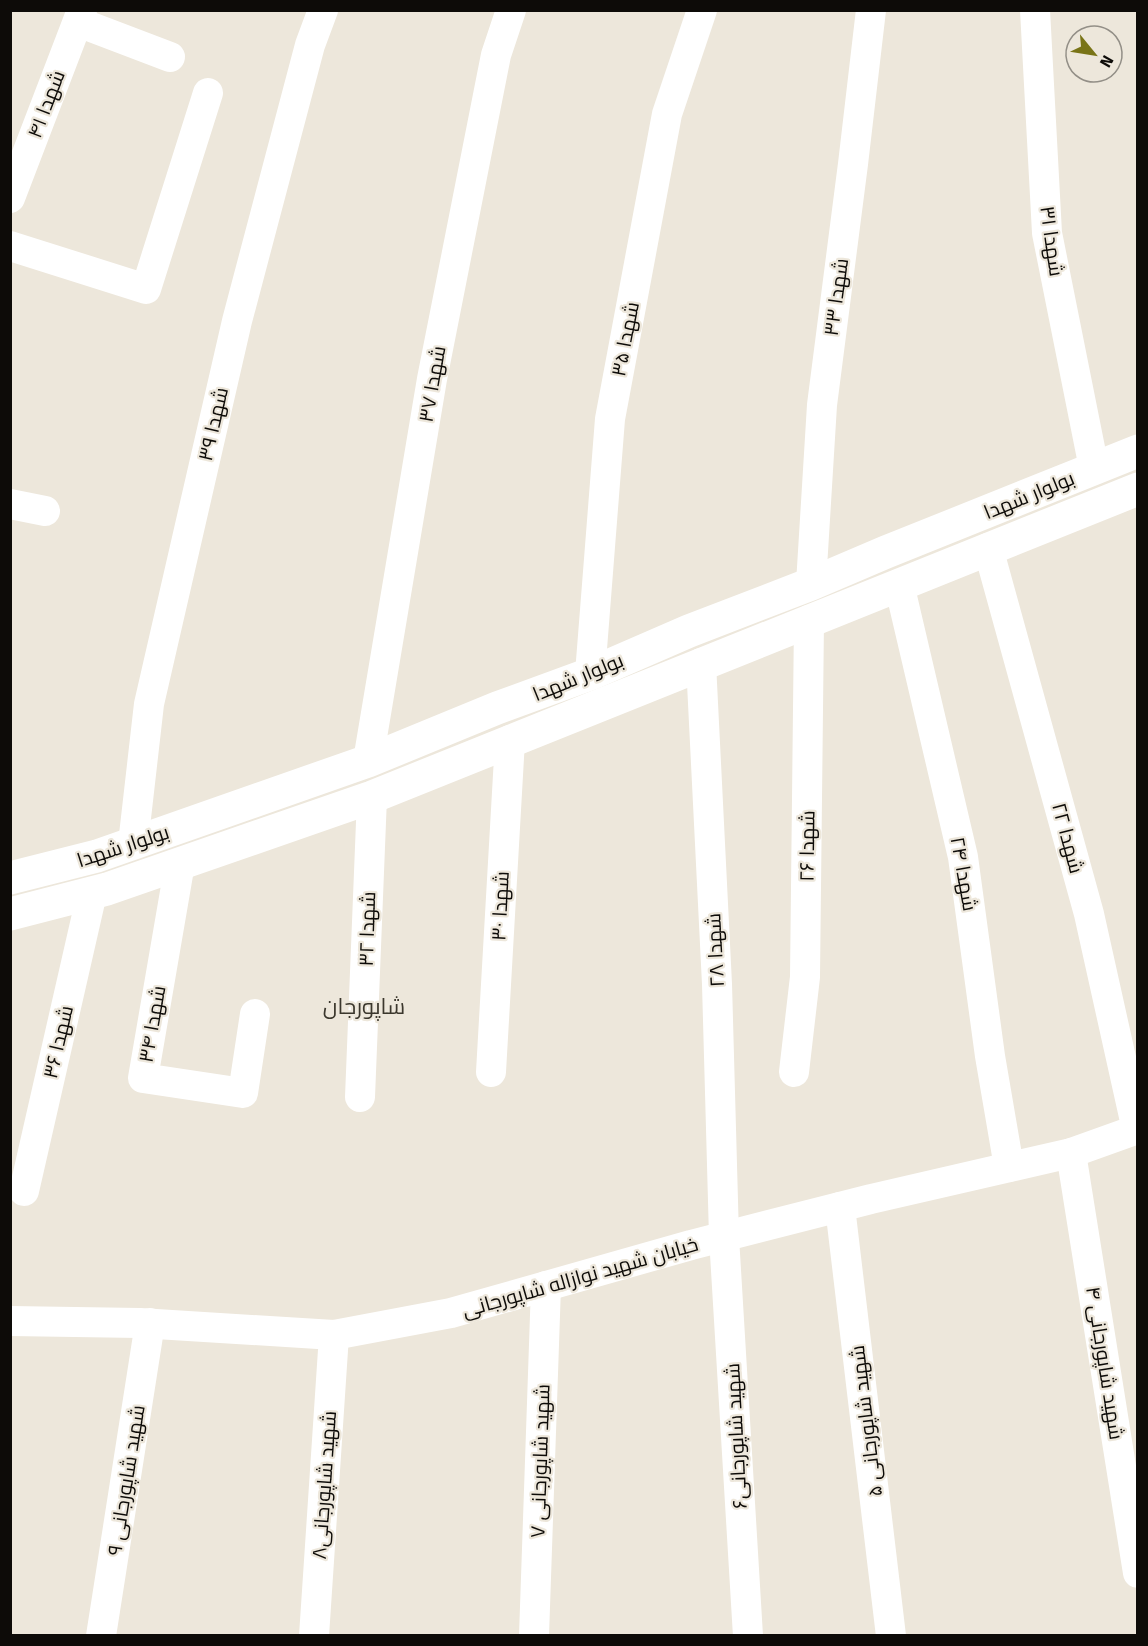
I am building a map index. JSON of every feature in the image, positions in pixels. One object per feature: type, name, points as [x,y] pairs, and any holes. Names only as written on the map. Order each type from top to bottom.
[{"type":"main road","name":"بولوار شهدا","points":[[10,878],[97,856],[368,761],[497,708],[590,674],[689,631],[811,584],[1137,451]]},
{"type":"main road","name":"بولوار شهدا","points":[[10,914],[92,893],[372,796],[1137,489]]},
{"type":"street","name":"شهدا ۳۹","points":[[133,844],[149,704],[237,321],[310,45],[323,10]]},
{"type":"street","name":"شهدا ۳۷","points":[[368,761],[432,379],[496,55],[511,10]]},
{"type":"street","name":"شهدا ۳۵","points":[[590,674],[610,419],[667,114],[702,10]]},
{"type":"street","name":"شهدا ۳۳","points":[[811,584],[822,405],[871,10]]},
{"type":"street","name":"شهدا ۳۱","points":[[1035,10],[1047,233],[1094,468]]},
{"type":"street","points":[[80,16],[170,57]]},
{"type":"street","name":"شهدا ۴۱","points":[[10,198],[21,136],[80,16]]},
{"type":"street","points":[[10,246],[146,289],[208,93]]},
{"type":"street","points":[[10,504],[45,511]]},
{"type":"street","name":"شهدا ۲۲","points":[[987,548],[1089,914],[1137,1130]]},
{"type":"street","name":"شهدا ۲۴","points":[[899,584],[963,857],[990,1056],[1009,1167]]},
{"type":"street","name":"شهدا ۲۶","points":[[794,1071],[805,977],[809,620]]},
{"type":"street","name":"شهدا ۲۸","points":[[702,663],[717,984],[724,1237]]},
{"type":"street","name":"شهدا ۳۰","points":[[491,1072],[510,741]]},
{"type":"street","name":"شهدا ۳۲","points":[[360,1097],[372,796]]},
{"type":"street","name":"شهدا ۳۴","points":[[180,863],[143,1078],[243,1093],[255,1014]]},
{"type":"street","name":"شهدا ۳۶","points":[[24,1191],[92,893]]},
{"type":"street","name":"خیابان شهید نوازاله شاپورجانی","points":[[10,1321],[150,1323],[334,1335],[452,1313],[840,1207],[1071,1153],[1137,1130]]},
{"type":"street","name":"شهید شاپورجانی ۴","points":[[1071,1153],[1137,1574]]},
{"type":"street","name":"شهید شاپورجانی ۵","points":[[840,1207],[891,1635]]},
{"type":"street","name":"شهید شاپورجانی۶","points":[[724,1237],[748,1635]]},
{"type":"street","name":"شهید شاپورجانی ۷","points":[[534,1635],[546,1286]]},
{"type":"street","name":"شهید شاپورجانی ۹","points":[[101,1635],[150,1323]]},
{"type":"street","name":"شهید شاپورجانی۸","points":[[314,1635],[334,1335]]},
{"type":"district","name":"شاپورجان","points":[[364,1006]]}]
